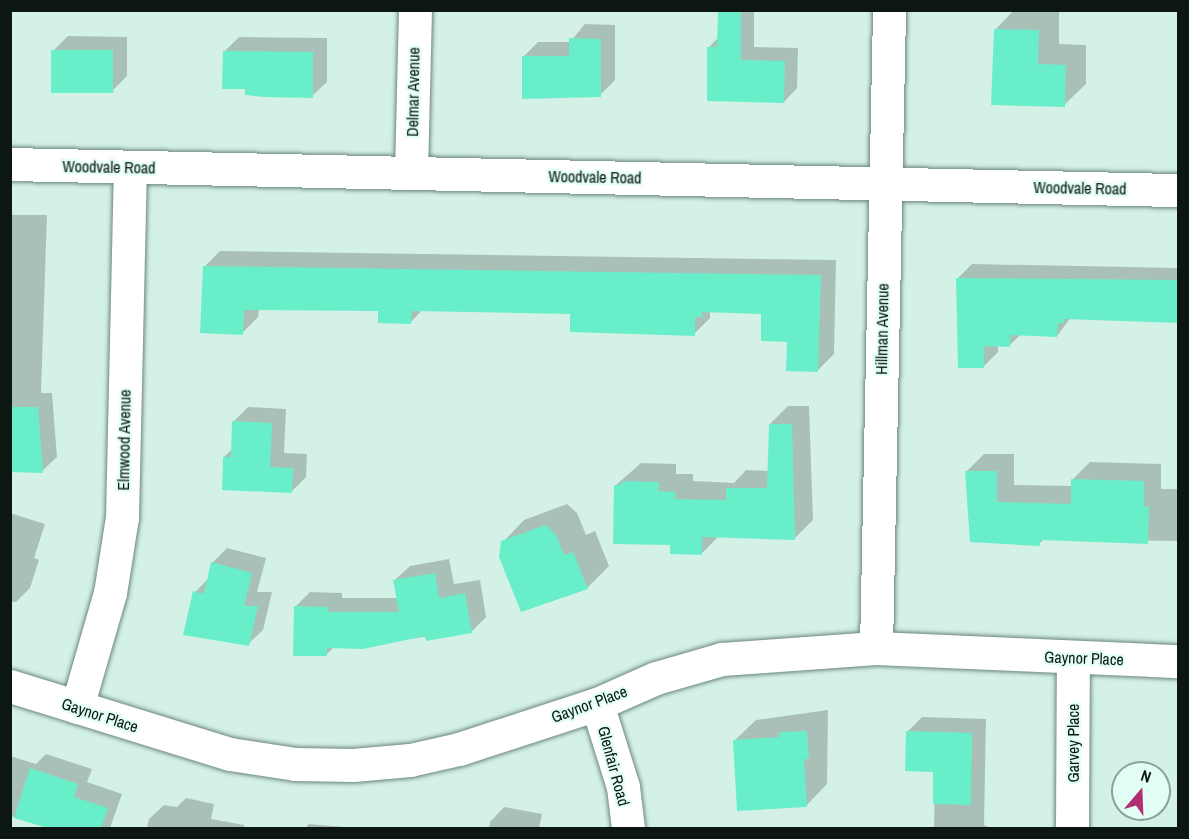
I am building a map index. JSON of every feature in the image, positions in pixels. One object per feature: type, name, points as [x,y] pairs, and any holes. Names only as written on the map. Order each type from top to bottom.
[{"type":"street","name":"Delmar Avenue","points":[[411,173],[415,10]]},
{"type":"street","name":"Hillman Avenue","points":[[876,648],[889,10]]},
{"type":"street","name":"Woodvale Road","points":[[10,164],[1179,190]]},
{"type":"street","name":"Elmwood Avenue","points":[[77,707],[110,593],[122,517],[130,167]]},
{"type":"street","name":"Gaynor Place","points":[[10,686],[230,754],[295,764],[353,765],[410,760],[459,749],[597,704],[656,678],[722,659],[876,648],[1179,662]]},
{"type":"street","name":"Garvey Place","points":[[1072,828],[1073,658]]},
{"type":"street","name":"Glenfair Road","points":[[597,704],[623,787],[628,828]]},
{"type":"building","points":[[718,12],[741,12],[741,60],[785,61],[784,103],[707,101],[707,47],[717,47]]},
{"type":"building","points":[[994,29],[1039,30],[1038,64],[1066,65],[1065,107],[991,105]]},
{"type":"building","points":[[569,38],[601,39],[601,97],[522,99],[522,56],[569,56]]},
{"type":"building","points":[[51,50],[113,50],[113,93],[51,93]]},
{"type":"building","points":[[223,51],[313,52],[313,98],[265,97],[245,95],[245,89],[222,89]]},
{"type":"building","points":[[203,266],[821,275],[818,372],[786,371],[787,342],[761,341],[761,314],[702,312],[702,317],[695,317],[695,336],[570,332],[570,314],[412,311],[411,324],[378,323],[378,311],[244,310],[243,335],[200,333]]},
{"type":"building","points":[[956,278],[1179,280],[1179,323],[1064,319],[1064,323],[1058,323],[1057,337],[1011,335],[1010,347],[984,346],[984,368],[958,368]]},
{"type":"building","points":[[10,407],[38,407],[43,473],[10,472]]},
{"type":"building","points":[[232,421],[272,423],[270,467],[293,468],[292,493],[222,490],[223,457],[231,457]]},
{"type":"building","points":[[769,424],[792,424],[795,540],[702,537],[702,555],[670,554],[670,545],[613,544],[614,485],[622,485],[622,481],[659,482],[658,491],[676,492],[675,499],[726,500],[726,488],[767,488]]},
{"type":"building","points":[[965,471],[997,471],[997,502],[1071,504],[1071,479],[1144,481],[1144,506],[1149,507],[1148,544],[1040,540],[1040,546],[970,542]]},
{"type":"building","points":[[546,525],[556,535],[564,555],[573,552],[588,589],[521,612],[499,557],[501,541]]},
{"type":"building","points":[[211,562],[252,573],[244,606],[258,606],[249,646],[183,635],[193,591],[204,594]]},
{"type":"building","points":[[435,573],[439,598],[465,593],[472,633],[426,641],[425,636],[363,649],[327,648],[327,656],[293,656],[294,606],[328,607],[328,612],[399,612],[393,580]]},
{"type":"building","points":[[807,731],[809,759],[804,759],[807,807],[737,811],[733,740],[780,737],[779,732]]},
{"type":"building","points":[[906,731],[972,733],[971,805],[933,804],[933,772],[905,771]]},
{"type":"building","points":[[30,768],[78,784],[74,797],[108,808],[101,828],[47,828],[14,818]]}]
